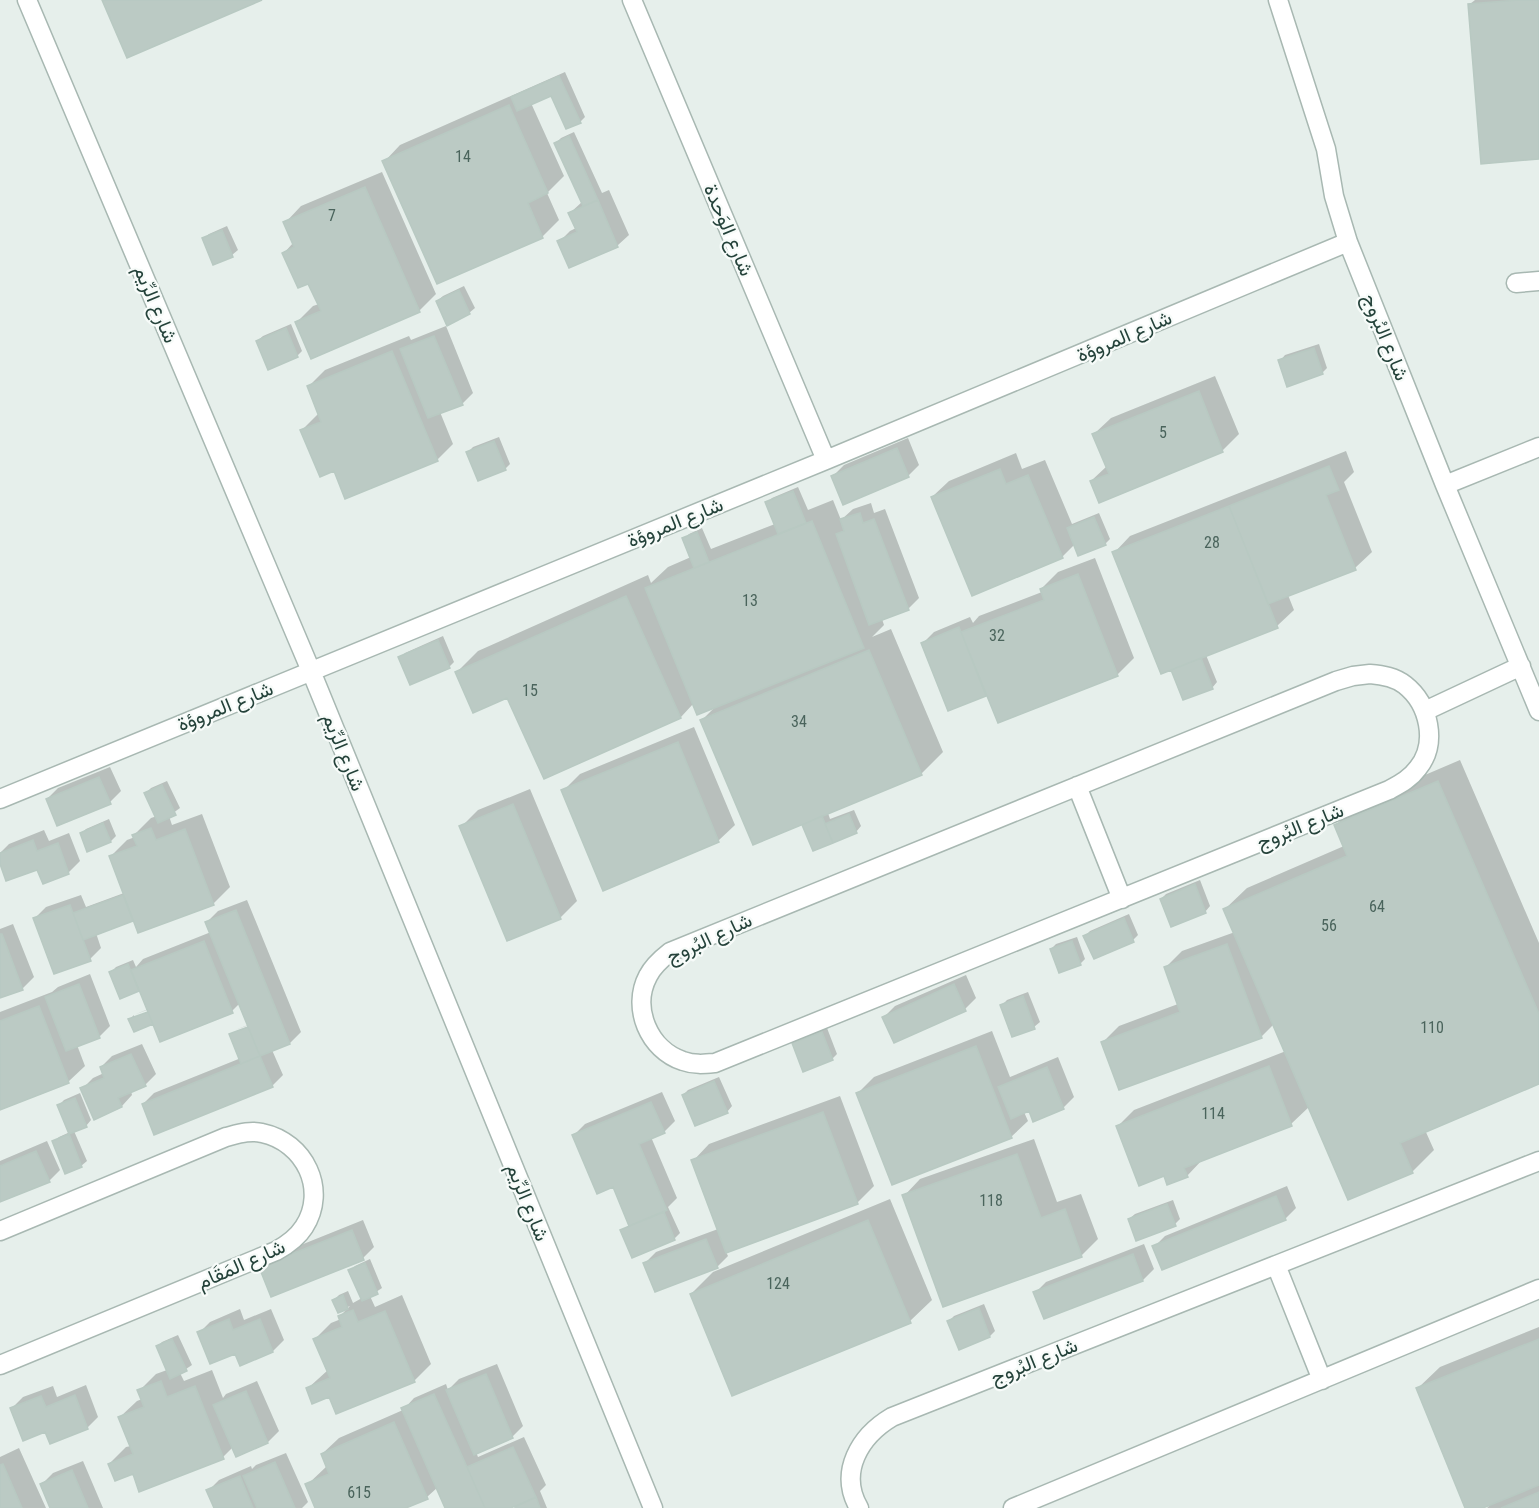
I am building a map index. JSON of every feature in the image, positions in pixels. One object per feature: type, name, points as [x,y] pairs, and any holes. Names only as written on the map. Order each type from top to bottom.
[{"type":"street","name":"شارع الرِّيم","points":[[27,0],[311,670],[653,1508]]},
{"type":"street","name":"شارع الوَحدة","points":[[632,0],[826,460]]},
{"type":"street","name":"شارع البُروج","points":[[1278,0],[1326,149],[1335,196],[1348,242],[1445,485],[1539,711]]},
{"type":"street","name":"شارع المروؤة","points":[[0,799],[826,460],[1348,242]]},
{"type":"street","points":[[1516,282],[1539,281]]},
{"type":"street","points":[[1445,485],[1539,447]]},
{"type":"street","points":[[1425,711],[1521,666]]},
{"type":"street","name":"شارع البُروج","points":[[1370,674],[1388,676],[1404,684],[1417,696],[1425,711],[1429,730],[1427,750],[1419,767],[1406,781],[1389,790],[716,1063],[698,1065],[682,1061],[667,1053],[655,1041],[646,1026],[641,1010],[642,993],[647,977],[657,963],[670,952],[1077,786],[1353,676],[1370,674]]},
{"type":"street","points":[[1077,786],[1122,899]]},
{"type":"street","name":"شارع المَقَام","points":[[0,1231],[243,1132],[261,1132],[293,1147],[305,1161],[312,1177],[314,1195],[312,1213],[304,1229],[292,1242],[276,1251],[0,1365]]},
{"type":"street","name":"شارع البُروج","points":[[860,1508],[853,1488],[852,1471],[856,1454],[865,1438],[884,1422],[1539,1161]]},
{"type":"street","points":[[1276,1265],[1322,1380]]},
{"type":"street","points":[[1013,1508],[1539,1288]]},
{"type":"building","points":[[102,0],[262,0],[127,58]]},
{"type":"building","points":[[1539,0],[1539,159],[1481,164],[1468,4]]},
{"type":"building","points":[[559,76],[581,123],[566,129],[551,96],[517,111],[511,97]]},
{"type":"building","points":[[509,105],[548,193],[528,203],[543,238],[437,284],[382,161]]},
{"type":"building","points":[[569,136],[598,200],[583,206],[554,143]]},
{"type":"building","points":[[365,187],[420,312],[311,359],[295,322],[321,311],[308,284],[298,288],[282,253],[294,247],[283,222]]},
{"type":"building","points":[[598,200],[618,247],[569,268],[557,241],[577,232],[568,213]]},
{"type":"building","points":[[222,230],[233,257],[213,265],[202,238]]},
{"type":"building","points":[[459,290],[470,314],[447,326],[436,301]]},
{"type":"building","points":[[286,328],[298,357],[268,370],[256,341]]},
{"type":"building","points":[[434,336],[463,405],[428,418],[400,349]]},
{"type":"building","points":[[1314,348],[1323,374],[1287,387],[1278,360]]},
{"type":"building","points":[[392,351],[438,461],[345,499],[334,471],[320,477],[300,430],[321,422],[307,386]]},
{"type":"building","points":[[1199,391],[1223,452],[1099,503],[1090,481],[1109,474],[1092,434]]},
{"type":"building","points":[[494,441],[506,470],[478,481],[466,452]]},
{"type":"building","points":[[897,448],[909,477],[843,505],[831,476]]},
{"type":"building","points":[[1329,466],[1339,490],[1326,495],[1356,570],[1268,604],[1229,506]]},
{"type":"building","points":[[1000,469],[1006,484],[1028,475],[1063,558],[972,596],[931,497]]},
{"type":"building","points":[[793,491],[806,523],[778,534],[765,502]]},
{"type":"building","points":[[1229,506],[1278,628],[1161,674],[1112,552]]},
{"type":"building","points":[[860,513],[863,523],[874,519],[909,610],[869,625],[836,534],[844,531],[840,519]]},
{"type":"building","points":[[1094,517],[1106,545],[1078,556],[1067,528]]},
{"type":"building","points":[[812,521],[864,648],[697,715],[645,588]]},
{"type":"building","points":[[697,532],[709,562],[694,568],[682,538]]},
{"type":"building","points":[[1078,574],[1118,676],[998,723],[961,632],[1044,600],[1040,589]]},
{"type":"building","points":[[626,596],[681,718],[544,779],[507,698],[473,713],[455,672]]},
{"type":"building","points":[[959,627],[986,696],[948,711],[921,643]]},
{"type":"building","points":[[438,640],[450,668],[410,685],[398,657]]},
{"type":"building","points":[[869,650],[922,775],[753,845],[700,720]]},
{"type":"building","points":[[1201,658],[1213,689],[1183,700],[1171,670]]},
{"type":"building","points":[[678,742],[719,842],[603,891],[561,790]]},
{"type":"building","points":[[99,777],[111,804],[57,826],[46,799]]},
{"type":"building","points":[[1438,781],[1539,1014],[1539,1084],[1400,1143],[1413,1173],[1348,1200],[1223,909],[1347,856],[1334,825]]},
{"type":"building","points":[[162,785],[176,815],[158,823],[144,793]]},
{"type":"building","points":[[513,804],[561,919],[507,941],[459,826]]},
{"type":"building","points":[[849,814],[857,833],[833,843],[825,824]]},
{"type":"building","points":[[822,816],[833,843],[813,851],[802,825]]},
{"type":"building","points":[[103,823],[111,842],[87,852],[80,833]]},
{"type":"building","points":[[151,828],[156,840],[185,829],[214,905],[138,933],[109,856],[137,846],[132,835]]},
{"type":"building","points":[[33,840],[37,851],[58,843],[69,874],[43,884],[37,870],[6,881],[0,864],[0,853]]},
{"type":"building","points":[[1195,884],[1206,913],[1171,927],[1160,899]]},
{"type":"building","points":[[123,895],[133,921],[83,940],[73,913]]},
{"type":"building","points":[[70,905],[91,961],[54,974],[33,918]]},
{"type":"building","points":[[236,910],[290,1044],[260,1056],[205,922]]},
{"type":"building","points":[[1124,918],[1134,942],[1094,959],[1083,936]]},
{"type":"building","points":[[0,934],[2,934],[23,990],[0,998]]},
{"type":"building","points":[[204,941],[233,1013],[160,1042],[131,970]]},
{"type":"building","points":[[1072,941],[1081,965],[1059,973],[1050,949]]},
{"type":"building","points":[[1227,944],[1262,1038],[1119,1090],[1101,1042],[1180,1012],[1164,967]]},
{"type":"building","points":[[128,964],[139,991],[120,999],[109,972]]},
{"type":"building","points":[[79,984],[100,1038],[66,1051],[45,997]]},
{"type":"building","points":[[954,984],[966,1011],[894,1043],[882,1017]]},
{"type":"building","points":[[1023,996],[1035,1029],[1012,1037],[1000,1005]]},
{"type":"building","points":[[39,1006],[69,1083],[0,1110],[0,1021]]},
{"type":"building","points":[[148,1012],[153,1024],[134,1032],[128,1019]]},
{"type":"building","points":[[248,1027],[260,1056],[241,1064],[229,1034]]},
{"type":"building","points":[[822,1032],[833,1060],[803,1072],[792,1043]]},
{"type":"building","points":[[976,1046],[1012,1138],[892,1185],[856,1093]]},
{"type":"building","points":[[131,1054],[146,1086],[118,1098],[122,1107],[94,1120],[80,1088],[104,1078],[100,1067]]},
{"type":"building","points":[[260,1056],[273,1087],[154,1135],[142,1104]]},
{"type":"building","points":[[1269,1066],[1292,1126],[1184,1168],[1188,1177],[1167,1185],[1164,1176],[1139,1186],[1116,1126]]},
{"type":"building","points":[[1047,1067],[1064,1109],[1033,1122],[1029,1111],[1011,1119],[998,1087]]},
{"type":"building","points":[[714,1081],[728,1113],[695,1126],[682,1095]]},
{"type":"building","points":[[75,1098],[87,1127],[69,1134],[57,1105]]},
{"type":"building","points":[[651,1102],[665,1133],[639,1144],[667,1210],[629,1226],[613,1187],[597,1194],[572,1135]]},
{"type":"building","points":[[823,1112],[858,1204],[726,1253],[691,1160]]},
{"type":"building","points":[[69,1134],[82,1167],[65,1174],[52,1141]]},
{"type":"building","points":[[36,1151],[50,1182],[0,1202],[0,1166]]},
{"type":"building","points":[[1017,1154],[1041,1218],[1065,1209],[1082,1257],[943,1307],[902,1195]]},
{"type":"building","points":[[1276,1196],[1286,1220],[1162,1270],[1152,1246]]},
{"type":"building","points":[[1167,1204],[1176,1226],[1136,1241],[1128,1219]]},
{"type":"building","points":[[664,1212],[675,1240],[632,1258],[620,1230]]},
{"type":"building","points":[[868,1220],[911,1323],[732,1396],[690,1294]]},
{"type":"building","points":[[352,1230],[364,1260],[271,1297],[259,1267]]},
{"type":"building","points":[[706,1239],[718,1268],[655,1292],[643,1263]]},
{"type":"building","points":[[1133,1254],[1143,1281],[1044,1319],[1033,1292]]},
{"type":"building","points":[[365,1263],[378,1294],[362,1301],[348,1270]]},
{"type":"building","points":[[343,1295],[348,1309],[338,1313],[332,1300]]},
{"type":"building","points":[[979,1308],[990,1337],[959,1350],[947,1321]]},
{"type":"building","points":[[353,1310],[358,1322],[385,1311],[415,1382],[336,1414],[329,1397],[312,1404],[306,1388],[330,1378],[313,1339],[342,1327],[338,1316]]},
{"type":"building","points":[[229,1319],[233,1330],[260,1319],[273,1352],[240,1366],[235,1354],[210,1364],[197,1332]]},
{"type":"building","points":[[172,1339],[187,1371],[170,1379],[156,1346]]},
{"type":"building","points":[[1539,1339],[1539,1485],[1483,1508],[1465,1508],[1416,1388]]},
{"type":"building","points":[[486,1374],[513,1438],[474,1455],[446,1390]]},
{"type":"building","points":[[161,1381],[167,1397],[195,1386],[224,1459],[139,1492],[133,1474],[115,1481],[108,1464],[133,1454],[118,1417],[144,1407],[137,1390]]},
{"type":"building","points":[[246,1391],[268,1443],[236,1457],[213,1405]]},
{"type":"building","points":[[434,1394],[485,1508],[445,1508],[401,1408]]},
{"type":"building","points":[[75,1395],[88,1429],[50,1444],[45,1432],[23,1441],[10,1408],[41,1396],[46,1407]]},
{"type":"building","points":[[394,1422],[428,1499],[406,1508],[315,1508],[305,1484],[329,1474],[321,1454]]},
{"type":"building","points":[[513,1447],[536,1497],[511,1508],[485,1508],[467,1467]]},
{"type":"building","points":[[275,1462],[295,1508],[257,1508],[243,1476]]},
{"type":"building","points":[[3,1464],[22,1508],[0,1508],[0,1465]]},
{"type":"building","points":[[72,1470],[88,1508],[50,1508],[40,1484]]},
{"type":"building","points":[[240,1476],[253,1508],[214,1508],[206,1490]]},
{"type":"building","points":[[1539,1492],[1539,1508],[1501,1508]]},
{"type":"building","points":[[536,1497],[540,1508],[515,1508],[515,1507]]}]
